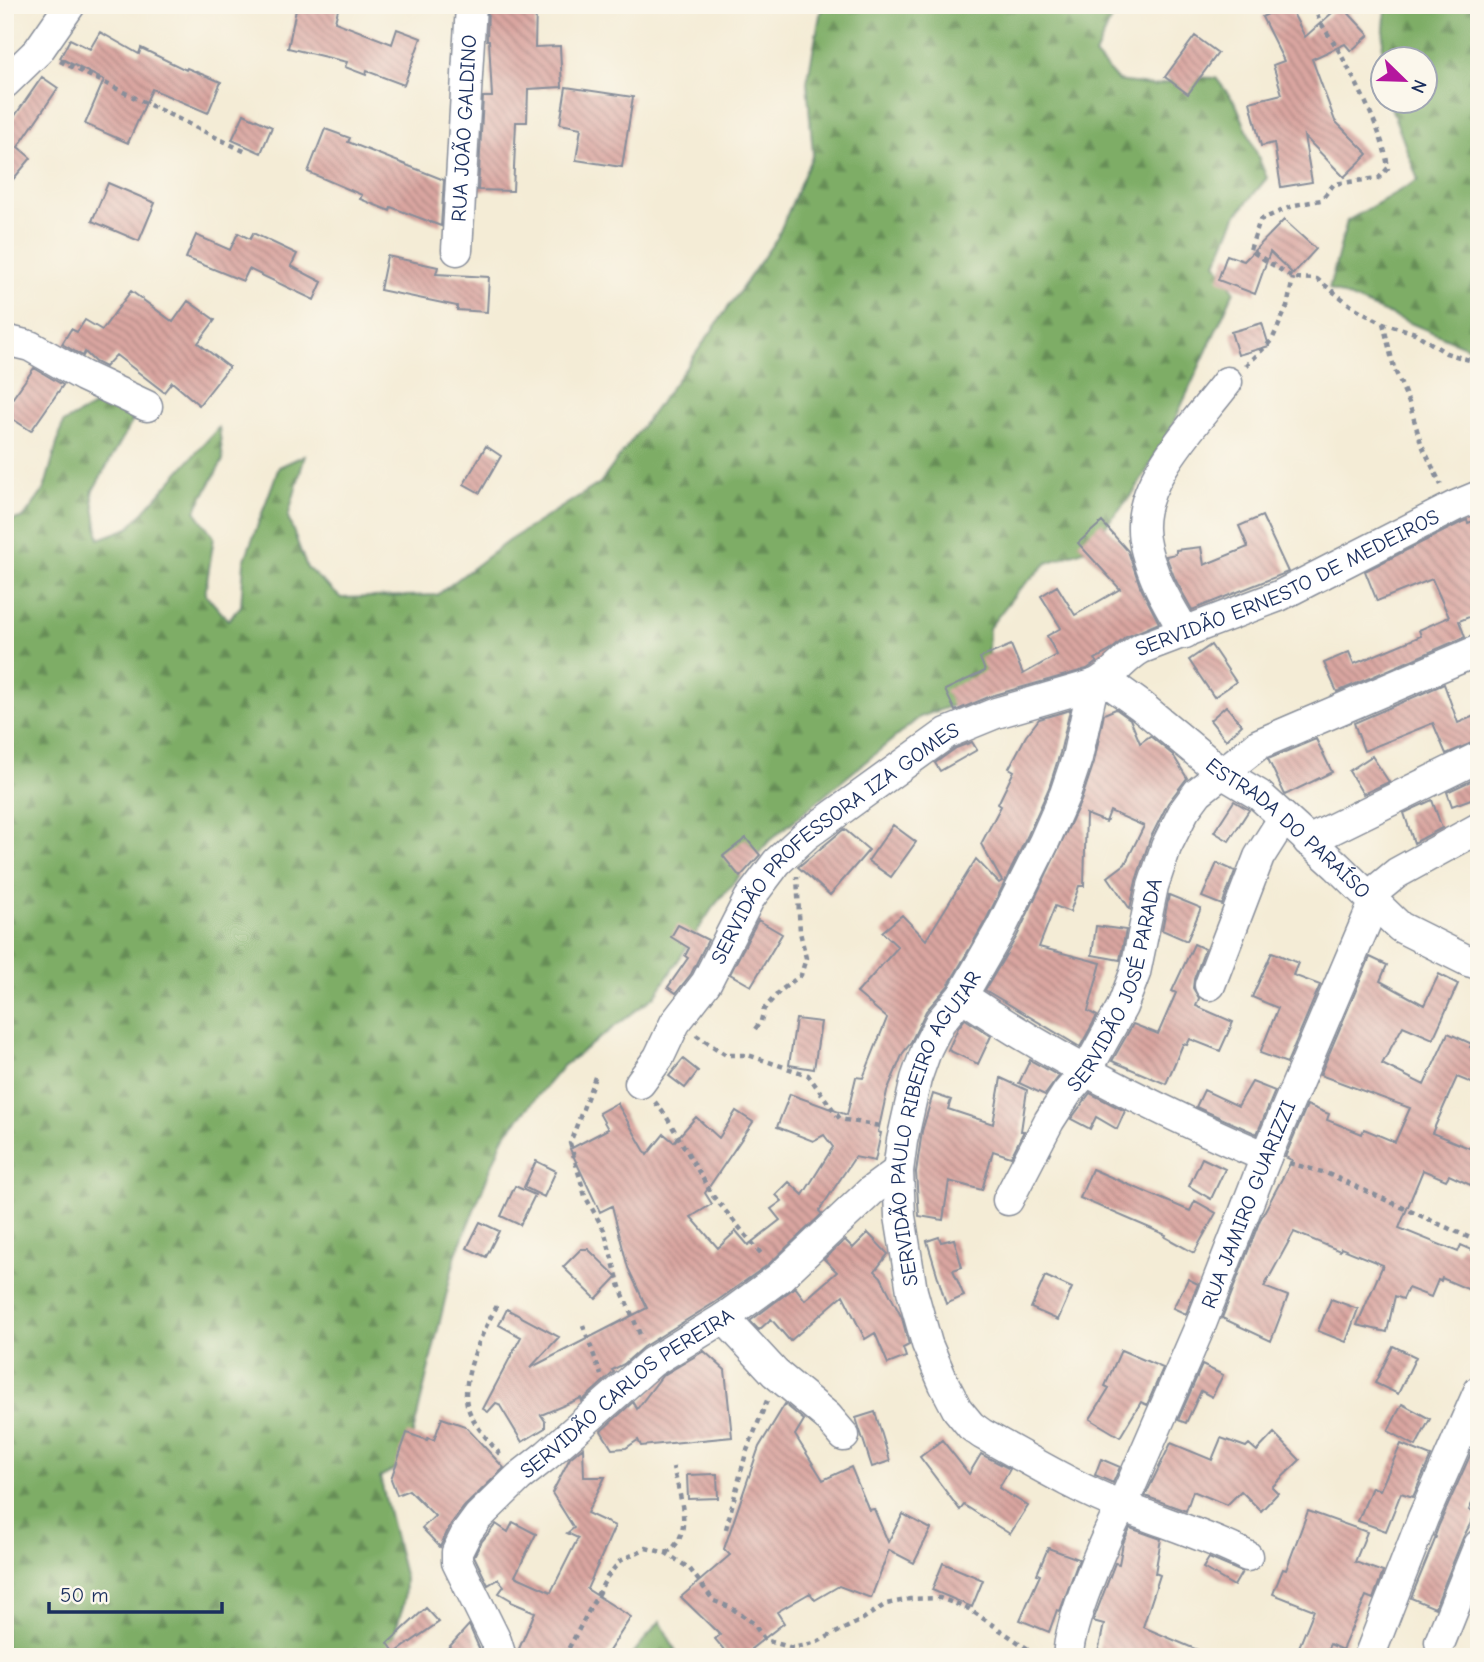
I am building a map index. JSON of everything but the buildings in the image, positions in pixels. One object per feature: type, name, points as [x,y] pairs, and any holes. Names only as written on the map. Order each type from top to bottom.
[{"type":"street","points":[[5,83],[38,51],[69,5]]},
{"type":"street","name":"RUA JOÃO GALDINO","points":[[457,250],[471,5]]},
{"type":"street","points":[[5,340],[30,346],[83,376],[147,406]]},
{"type":"street","points":[[1185,633],[1153,573],[1143,536],[1145,506],[1166,462],[1227,382]]},
{"type":"street","name":"SERVIDÃO ERNESTO DE MEDEIROS","points":[[1099,683],[1130,654],[1279,596],[1467,501]]},
{"type":"street","name":"SERVIDÃO JOSÉ PARADA","points":[[1008,1200],[1049,1121],[1067,1093],[1087,1070],[1122,1007],[1135,974],[1153,886],[1166,847],[1184,811],[1198,792],[1259,744],[1479,650]]},
{"type":"street","name":"ESTRADA DO PARAÍSO","points":[[1099,683],[1140,705],[1222,773],[1259,795],[1401,927],[1479,964]]},
{"type":"street","name":"SERVIDÃO PROFESSORA IZA GOMES","points":[[640,1083],[660,1057],[676,1023],[706,983],[749,899],[777,862],[806,835],[947,733],[996,713],[1099,683]]},
{"type":"street","name":"SERVIDÃO PAULO RIBEIRO AGUIAR","points":[[1099,683],[1065,794],[1021,890],[962,996],[940,1022],[926,1048],[904,1131],[898,1171],[904,1251],[927,1344],[957,1409],[971,1426],[1122,1506],[1198,1533],[1247,1556]]},
{"type":"street","points":[[1308,841],[1479,757]]},
{"type":"street","points":[[1210,985],[1259,857],[1283,819]]},
{"type":"street","points":[[1372,900],[1397,873],[1479,828]]},
{"type":"street","name":"RUA JAMIRO GUARIZZI","points":[[1069,1657],[1072,1630],[1107,1533],[1122,1506],[1201,1324],[1266,1157],[1372,900]]},
{"type":"street","points":[[962,996],[1011,1029],[1087,1070],[1211,1133],[1266,1157]]},
{"type":"street","name":"SERVIDÃO CARLOS PEREIRA","points":[[501,1657],[496,1641],[460,1571],[457,1552],[461,1541],[478,1517],[519,1477],[652,1362],[724,1318],[780,1277],[871,1191],[898,1171]]},
{"type":"street","points":[[724,1318],[775,1373],[827,1416],[844,1436]]},
{"type":"street","points":[[1369,1657],[1423,1518],[1479,1391]]},
{"type":"street","points":[[1440,1642],[1479,1545]]},
{"type":"path","points":[[1314,5],[1318,21],[1339,51],[1372,118],[1386,153],[1388,168],[1379,178],[1334,184],[1321,200],[1295,205],[1260,220],[1250,250],[1293,278],[1317,279],[1353,307],[1383,323],[1415,333],[1447,353],[1479,363]]},
{"type":"path","points":[[38,51],[248,153]]},
{"type":"path","points":[[1227,382],[1272,341],[1287,307],[1293,278]]},
{"type":"path","points":[[1383,323],[1394,368],[1437,479],[1467,501]]},
{"type":"path","points":[[755,1029],[761,1021],[764,1009],[779,991],[801,975],[806,958],[800,932],[798,881],[791,851]]},
{"type":"path","points":[[676,1023],[716,1046],[726,1055],[748,1055],[808,1075],[840,1119],[904,1131]]},
{"type":"path","points":[[595,1077],[570,1143],[585,1196],[604,1230],[620,1287],[652,1362]]},
{"type":"path","points":[[640,1083],[666,1116],[713,1196],[780,1277]]},
{"type":"path","points":[[1266,1157],[1326,1173],[1479,1242]]},
{"type":"path","points":[[497,1306],[486,1324],[466,1382],[467,1407],[475,1422],[519,1477]]},
{"type":"path","points":[[583,1325],[609,1399]]},
{"type":"path","points":[[726,1529],[746,1453],[775,1373]]},
{"type":"path","points":[[666,1553],[673,1549],[682,1534],[683,1513],[673,1467]]},
{"type":"path","points":[[564,1657],[607,1577],[620,1561],[646,1548],[666,1553],[690,1569],[714,1601],[730,1607],[753,1623],[765,1640],[793,1648],[817,1642],[887,1604],[911,1599],[940,1598],[969,1609],[1040,1657]]},
{"type":"green space","points":[[822,5],[1126,5],[1115,10],[1095,55],[1118,81],[1155,86],[1185,77],[1216,78],[1236,104],[1267,178],[1237,214],[1216,263],[1234,291],[1168,435],[1134,492],[1086,549],[1047,563],[1017,592],[989,628],[986,694],[920,717],[769,841],[713,907],[655,996],[563,1066],[504,1136],[456,1254],[406,1463],[380,1477],[405,1579],[404,1603],[387,1657],[5,1657],[5,522],[24,517],[44,490],[63,423],[101,402],[136,415],[92,492],[99,539],[129,528],[219,427],[223,460],[195,511],[214,537],[205,594],[228,620],[241,606],[244,562],[279,467],[305,455],[288,517],[307,568],[341,598],[437,595],[508,541],[600,483],[777,238],[813,154],[807,82]]},
{"type":"green space","points":[[1386,5],[1479,5],[1479,352],[1329,289],[1347,221],[1418,180],[1394,116],[1438,116],[1438,46],[1383,46]]},
{"type":"green space","points":[[660,1621],[679,1657],[630,1657]]}]
